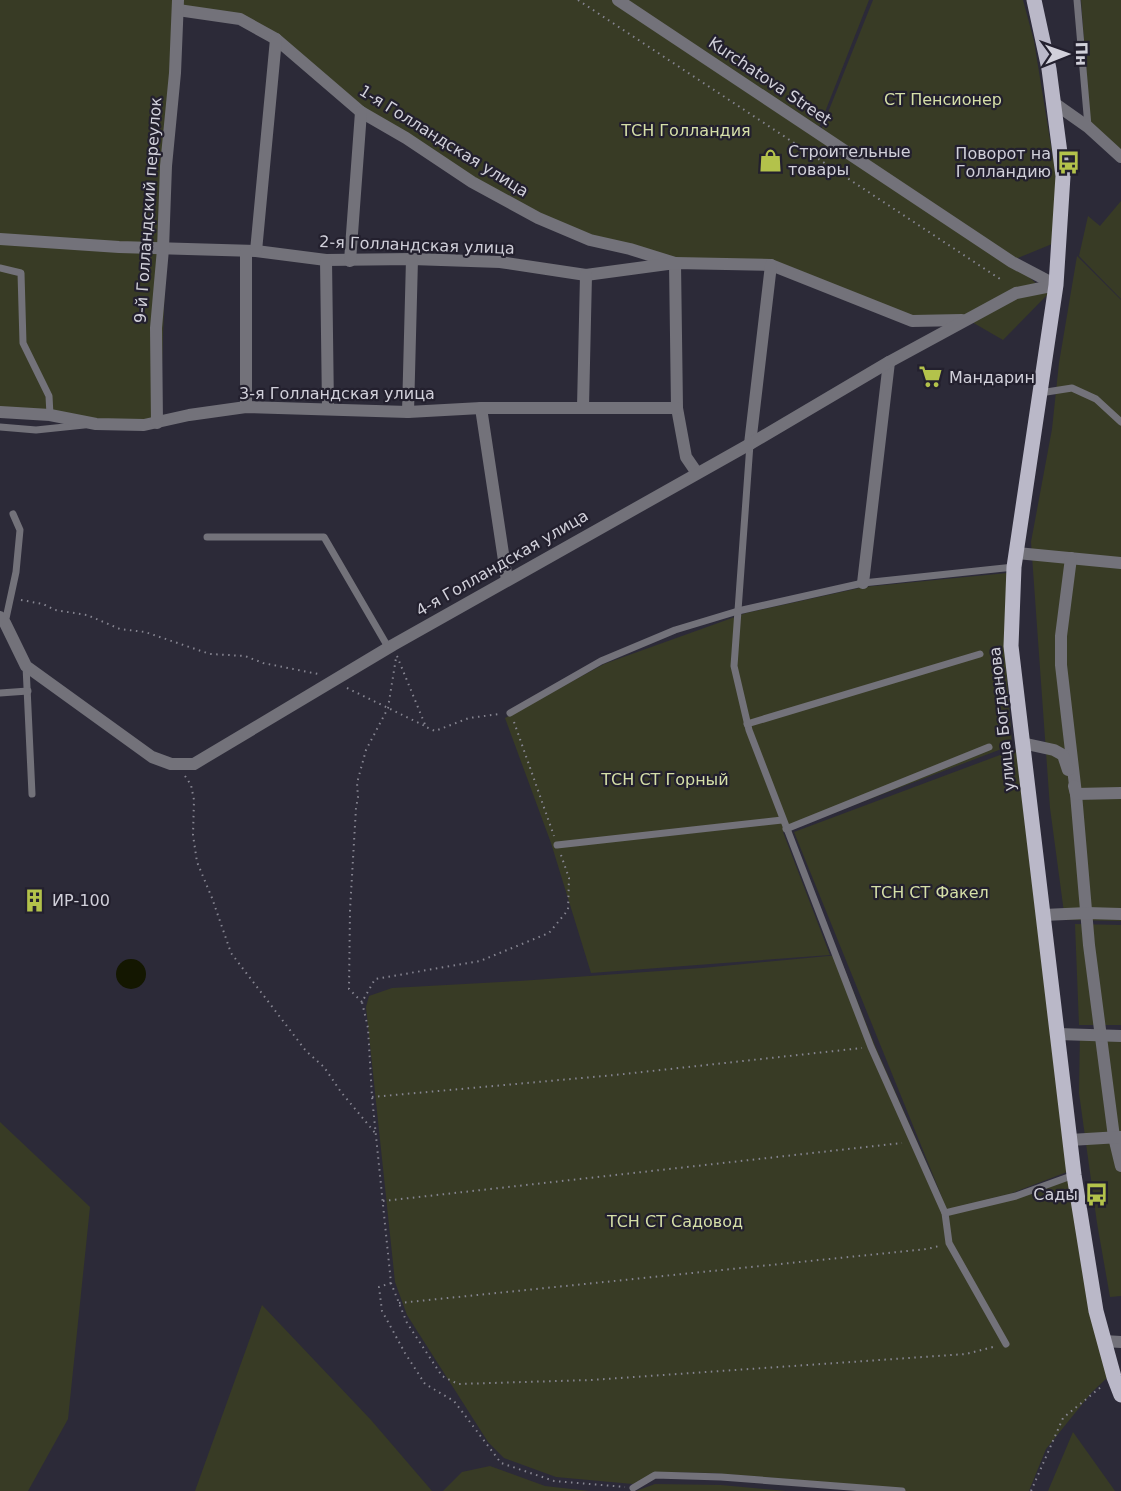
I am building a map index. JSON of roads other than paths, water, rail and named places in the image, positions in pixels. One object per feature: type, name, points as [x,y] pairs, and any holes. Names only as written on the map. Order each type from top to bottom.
[{"type":"main road","name":"улица Богданова","points":[[1034,0],[1050,69],[1063,176],[1056,285],[1015,560],[1011,646],[1074,1175],[1096,1311],[1121,1395]]},
{"type":"street","name":"Kurchatova Street","points":[[618,0],[1012,262],[1056,285]]},
{"type":"street","name":"1-я Голландская улица","points":[[178,5],[240,19],[276,39],[361,112],[406,138],[472,182],[538,218],[590,240],[675,263]]},
{"type":"street","name":"9-й Голландский переулок","points":[[158,423],[156,328],[163,249],[166,166],[176,73],[178,5]]},
{"type":"street","points":[[246,407],[251,251],[276,39]]},
{"type":"street","points":[[1054,103],[1088,127],[1121,157]]},
{"type":"street","points":[[350,261],[361,112]]},
{"type":"street","name":"2-я Голландская улица","points":[[0,239],[163,249],[251,251],[326,260],[412,259],[500,262],[586,275],[675,263],[771,265],[912,321],[966,320]]},
{"type":"street","points":[[408,412],[412,259]]},
{"type":"street","points":[[326,260],[328,408]]},
{"type":"street","points":[[675,263],[677,408],[686,456],[697,473]]},
{"type":"street","points":[[750,444],[771,265]]},
{"type":"street","points":[[583,407],[586,275]]},
{"type":"street","name":"4-я Голландская улица","points":[[26,666],[152,757],[171,764],[194,764],[336,679],[392,651],[507,580],[750,444],[889,362],[1016,293],[1056,285]]},
{"type":"street","points":[[863,583],[889,362]]},
{"type":"street","name":"3-я Голландская улица","points":[[0,412],[50,415],[96,424],[144,425],[189,415],[246,407],[408,412],[481,408],[677,408]]},
{"type":"street","points":[[481,408],[507,580]]},
{"type":"street","points":[[1015,560],[1071,558],[1121,562]]},
{"type":"street","points":[[1071,558],[1060,636],[1060,665],[1101,1036],[1121,1166]]},
{"type":"street","points":[[2,620],[26,666]]},
{"type":"street","points":[[1022,743],[1054,750],[1063,755],[1076,794]]},
{"type":"street","points":[[1076,794],[1121,793]]},
{"type":"street","points":[[1044,915],[1121,914]]},
{"type":"street","points":[[1058,1034],[1121,1036]]},
{"type":"street","points":[[1070,1140],[1118,1137]]},
{"type":"street","points":[[1104,1341],[1121,1342]]},
{"type":"lane","points":[[1077,0],[1088,127]]},
{"type":"lane","points":[[0,268],[21,273],[23,343],[49,396],[50,415]]},
{"type":"lane","points":[[1040,393],[1072,388],[1096,399],[1121,422]]},
{"type":"lane","points":[[0,427],[36,430],[96,424]]},
{"type":"lane","points":[[750,444],[734,666],[747,724],[870,1047],[945,1213],[949,1243],[1006,1344]]},
{"type":"lane","points":[[2,620],[16,572],[20,530],[13,514]]},
{"type":"lane","points":[[207,537],[324,537],[392,651]]},
{"type":"lane","points":[[510,713],[601,661],[675,630],[738,611],[863,583],[1015,560]]},
{"type":"lane","points":[[747,724],[980,654]]},
{"type":"lane","points":[[26,666],[32,794]]},
{"type":"lane","points":[[0,693],[28,691]]},
{"type":"lane","points":[[786,828],[989,747]]},
{"type":"lane","points":[[557,845],[782,819]]},
{"type":"lane","points":[[945,1213],[1016,1196],[1074,1175]]},
{"type":"lane","points":[[633,1488],[656,1475],[721,1477],[902,1491]]},
{"type":"place","name":"Строительные товары","points":[[770,160]]},
{"type":"place","name":"Поворот на Голландию","points":[[1069,162]]},
{"type":"place","name":"Мандарин","points":[[931,377]]},
{"type":"place","name":"ИР-100","points":[[34,900]]},
{"type":"place","name":"Сады","points":[[1096,1194]]},
{"type":"park label","name":"СТ Пенсионер","points":[[943,99]]},
{"type":"park label","name":"ТСН Голландия","points":[[686,130]]},
{"type":"park label","name":"ТСН СТ Горный","points":[[665,779]]},
{"type":"park label","name":"ТСН СТ Факел","points":[[930,892]]},
{"type":"park label","name":"ТСН СТ Садовод","points":[[675,1221]]}]
